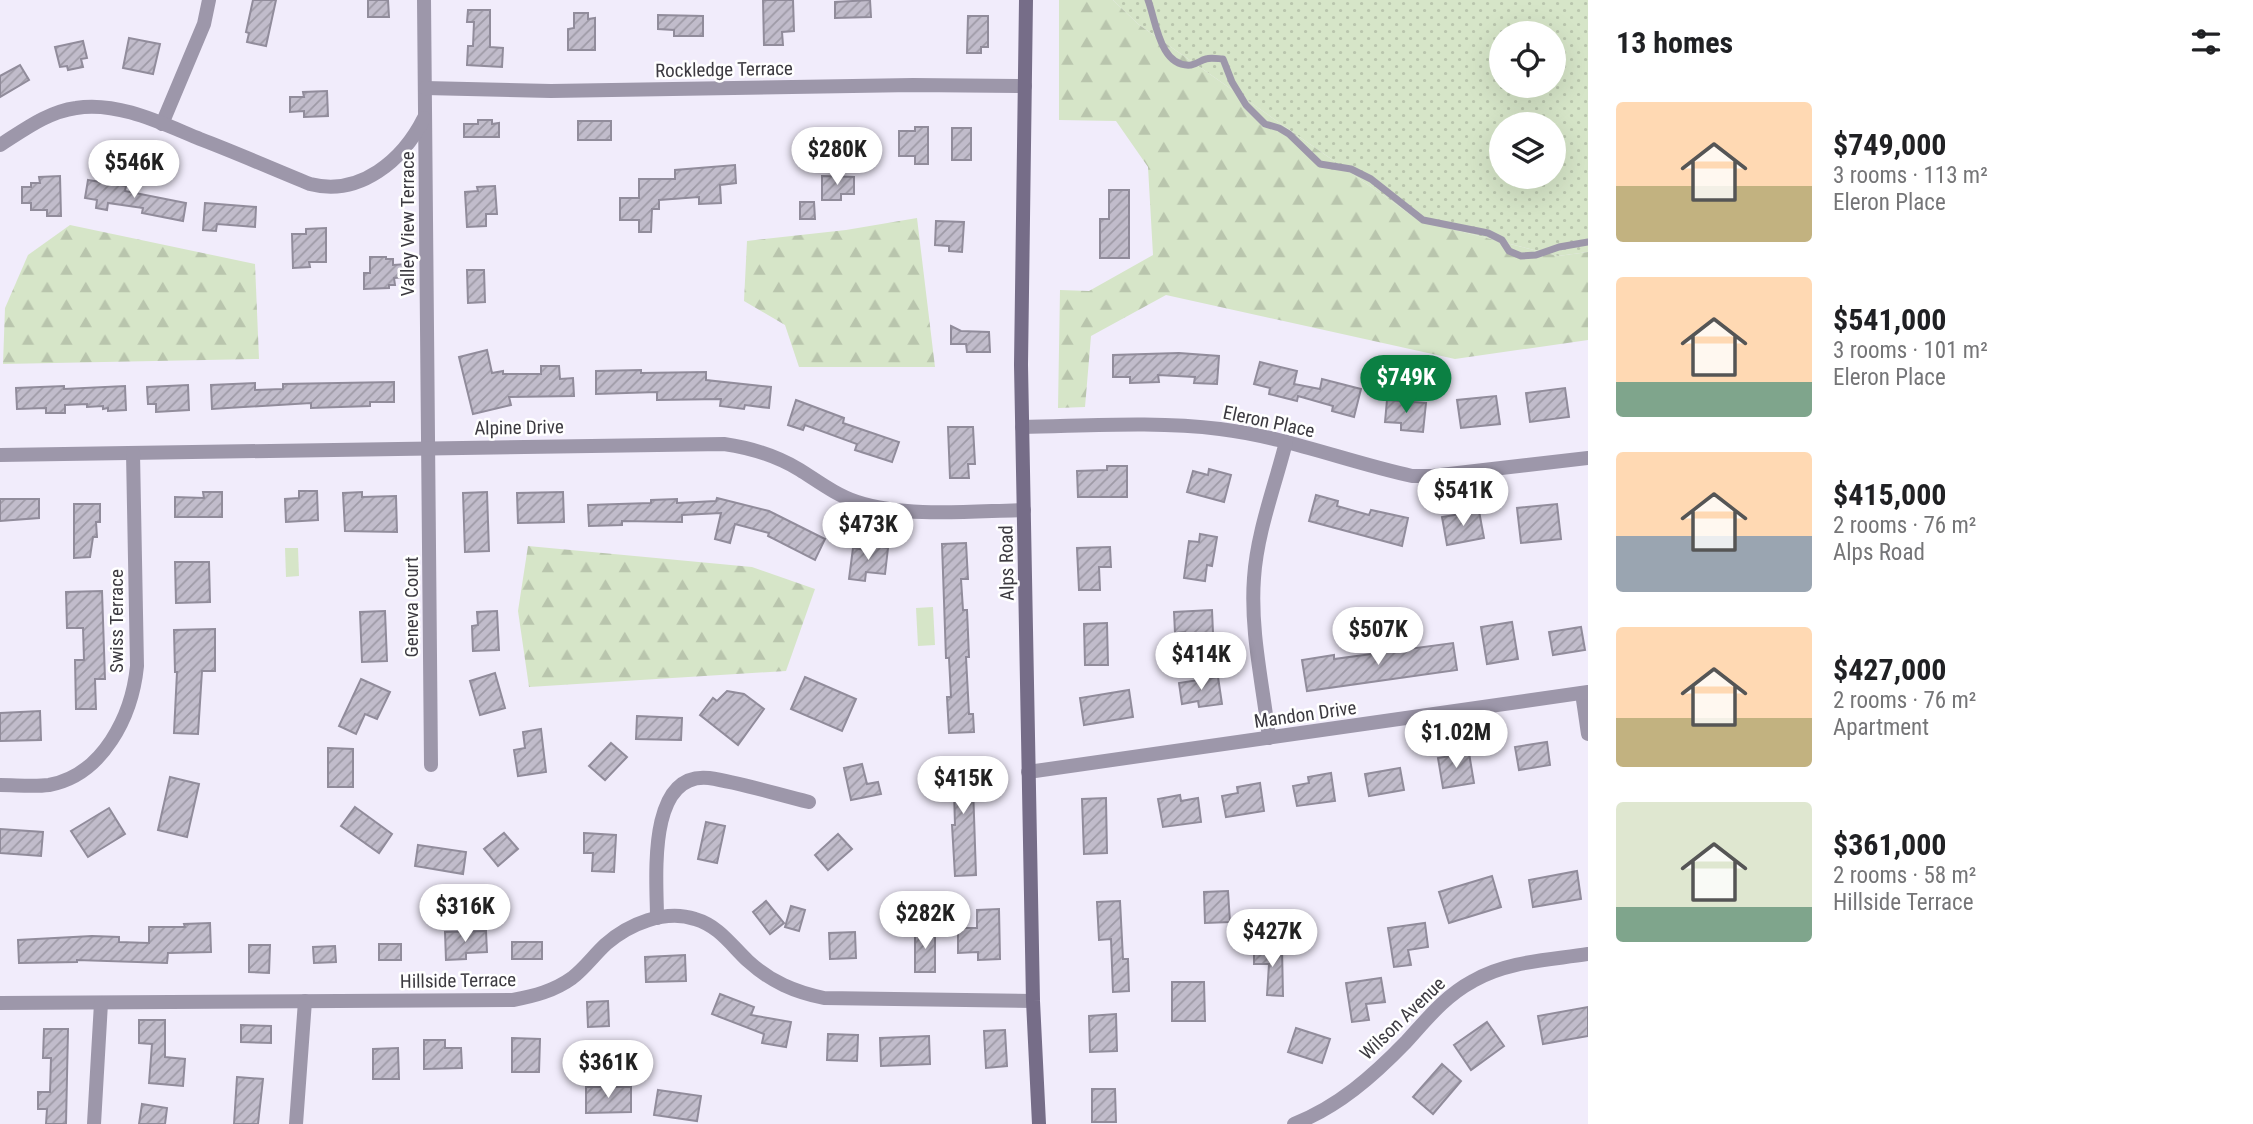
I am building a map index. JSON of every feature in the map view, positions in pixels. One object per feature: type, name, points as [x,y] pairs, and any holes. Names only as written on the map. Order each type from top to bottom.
[{"type":"main road","name":"Alps Road","points":[[1026,0],[1021,365],[1033,1001],[1039,1124]]},
{"type":"street","points":[[162,124],[204,24],[209,0]]},
{"type":"street","name":"Valley View Terrace","points":[[424,0],[428,448]]},
{"type":"street","name":"Rockledge Terrace","points":[[425,88],[551,92],[913,85],[1025,86]]},
{"type":"street","points":[[0,145],[58,112],[78,107],[112,108],[162,124],[310,184],[332,188],[359,182],[395,159],[408,145],[425,115]]},
{"type":"street","name":"Eleron Place","points":[[1022,427],[1191,426],[1266,436],[1412,476],[1588,458]]},
{"type":"street","points":[[1269,738],[1255,627],[1254,575],[1258,548],[1286,442]]},
{"type":"street","name":"Alpine Drive","points":[[0,455],[724,444],[776,457],[842,496],[879,508],[935,512],[1024,510]]},
{"type":"street","name":"Geneva Court","points":[[428,448],[430,765]]},
{"type":"street","name":"Swiss Terrace","points":[[0,785],[39,786],[69,778],[85,769],[100,755],[124,719],[132,697],[137,666],[134,453]]},
{"type":"street","points":[[1585,693],[1588,734]]},
{"type":"street","name":"Mandon Drive","points":[[1028,772],[1585,693]]},
{"type":"street","points":[[657,918],[659,824],[671,797],[681,787],[688,782],[708,778],[809,802]]},
{"type":"street","name":"Hillside Terrace","points":[[0,1003],[513,1000],[533,997],[571,978],[621,933],[657,918],[681,915],[698,919],[714,928],[765,975],[799,993],[824,998],[1033,1001]]},
{"type":"street","name":"Wilson Avenue","points":[[1294,1124],[1323,1112],[1352,1092],[1380,1068],[1435,1009],[1475,979],[1519,964],[1588,954]]},
{"type":"street","points":[[296,1124],[305,1001]]},
{"type":"street","points":[[94,1124],[101,1003]]},
{"type":"lane","points":[[1148,0],[1165,51],[1171,58],[1180,64],[1190,65],[1206,59],[1223,59],[1232,82],[1246,105],[1265,124],[1289,134],[1320,164],[1351,169],[1370,178],[1423,220],[1488,233],[1502,240],[1509,251],[1521,256],[1588,242]]},
{"type":"green space","points":[[1059,0],[1113,0],[1138,24],[1420,221],[1558,256],[1588,252],[1588,340],[1455,359],[1166,295],[1091,336],[1085,407],[1058,408],[1060,290],[1089,291],[1153,255],[1148,167],[1116,121],[1059,120]]},
{"type":"green space","points":[[1113,0],[1588,0],[1588,252],[1558,256],[1420,221],[1138,24]]},
{"type":"green space","points":[[917,218],[935,367],[799,367],[785,325],[744,301],[747,241],[846,230]]},
{"type":"green space","points":[[70,225],[255,264],[259,359],[3,364],[5,308],[28,255]]},
{"type":"green space","points":[[528,546],[752,567],[815,589],[786,671],[529,687],[518,611]]},
{"type":"green space","points":[[285,548],[298,548],[299,576],[286,577]]},
{"type":"green space","points":[[933,607],[935,645],[918,646],[916,608]]},
{"type":"building","points":[[253,0],[276,0],[266,46],[247,42],[249,33],[246,32]]},
{"type":"building","points":[[368,0],[388,0],[389,17],[368,17]]},
{"type":"building","points":[[763,0],[793,0],[794,31],[782,32],[783,45],[764,45]]},
{"type":"building","points":[[870,0],[871,17],[835,18],[835,2]]},
{"type":"building","points":[[468,10],[490,10],[490,47],[503,48],[502,67],[467,65],[468,46],[473,46],[474,22],[467,22]]},
{"type":"building","points":[[574,13],[588,13],[588,19],[595,18],[595,50],[568,50],[568,29],[574,28]]},
{"type":"building","points":[[658,15],[703,16],[703,36],[674,36],[674,30],[658,29]]},
{"type":"building","points":[[968,16],[988,16],[988,47],[981,47],[981,53],[967,53]]},
{"type":"building","points":[[129,38],[160,44],[153,74],[123,68]]},
{"type":"building","points":[[83,41],[87,58],[81,59],[83,67],[68,70],[67,66],[60,67],[55,47]]},
{"type":"building","points":[[20,65],[29,80],[0,97],[0,76]]},
{"type":"building","points":[[327,91],[328,116],[304,117],[304,111],[290,112],[290,97],[304,97],[303,92]]},
{"type":"building","points":[[478,120],[499,123],[499,137],[464,137],[464,124],[478,124]]},
{"type":"building","points":[[578,121],[611,121],[611,140],[578,140]]},
{"type":"building","points":[[915,127],[928,127],[928,164],[915,164],[915,156],[899,156],[899,131],[915,131]]},
{"type":"building","points":[[952,128],[971,128],[971,160],[952,160]]},
{"type":"building","points":[[735,165],[736,183],[720,185],[721,203],[699,204],[699,197],[659,200],[659,209],[652,209],[651,232],[639,232],[639,220],[620,220],[620,198],[639,198],[639,179],[675,179],[675,170]]},
{"type":"building","points":[[60,176],[61,216],[47,216],[47,210],[31,210],[31,203],[22,203],[22,187],[40,183],[39,177]]},
{"type":"building","points":[[822,176],[854,177],[854,194],[841,194],[841,200],[822,200]]},
{"type":"building","points":[[88,180],[126,186],[125,191],[186,203],[183,221],[142,213],[143,208],[108,203],[107,210],[96,208],[97,200],[85,198]]},
{"type":"building","points":[[495,186],[497,214],[486,214],[486,226],[467,227],[465,192],[478,191],[477,187]]},
{"type":"building","points":[[1109,190],[1129,190],[1129,258],[1100,258],[1100,219],[1109,219]]},
{"type":"building","points":[[800,202],[814,202],[815,219],[800,219]]},
{"type":"building","points":[[205,203],[256,207],[255,227],[217,224],[216,231],[203,230]]},
{"type":"building","points":[[936,221],[964,222],[962,252],[949,251],[949,246],[935,245]]},
{"type":"building","points":[[326,228],[326,262],[309,262],[310,267],[293,268],[292,234],[306,234],[306,229]]},
{"type":"building","points":[[370,257],[393,259],[393,265],[407,264],[407,277],[394,278],[395,285],[389,285],[389,288],[364,289],[364,273],[370,273]]},
{"type":"building","points":[[467,270],[484,270],[485,302],[468,303]]},
{"type":"building","points":[[951,326],[961,331],[989,332],[990,352],[967,352],[966,344],[951,344]]},
{"type":"building","points":[[487,350],[492,373],[503,371],[503,374],[541,374],[541,366],[559,366],[560,379],[573,378],[574,396],[509,397],[511,405],[473,414],[459,357]]},
{"type":"building","points":[[1179,353],[1219,356],[1217,384],[1194,383],[1195,377],[1158,375],[1159,382],[1130,383],[1130,377],[1113,377],[1113,355]]},
{"type":"building","points":[[1260,362],[1297,371],[1294,384],[1320,389],[1322,379],[1361,389],[1354,417],[1332,411],[1333,406],[1298,396],[1297,401],[1269,394],[1270,388],[1254,384]]},
{"type":"building","points":[[641,370],[641,373],[706,372],[706,380],[771,387],[769,408],[720,406],[721,399],[657,400],[657,392],[596,394],[596,371]]},
{"type":"building","points":[[394,382],[394,402],[370,402],[370,406],[311,408],[311,403],[212,409],[211,385],[255,383],[255,390],[283,389],[283,384]]},
{"type":"building","points":[[188,385],[189,410],[156,412],[156,404],[148,404],[147,387]]},
{"type":"building","points":[[64,386],[64,389],[125,386],[126,410],[108,411],[108,408],[103,409],[103,406],[87,407],[87,404],[65,405],[65,413],[46,413],[46,408],[17,409],[16,388]]},
{"type":"building","points":[[1565,388],[1569,417],[1530,422],[1526,393]]},
{"type":"building","points":[[1496,396],[1500,424],[1461,428],[1457,400]]},
{"type":"building","points":[[796,400],[844,418],[843,423],[899,442],[892,462],[855,450],[857,444],[805,425],[803,430],[788,425]]},
{"type":"building","points":[[1387,400],[1426,403],[1423,432],[1401,430],[1401,423],[1385,422]]},
{"type":"building","points":[[948,427],[973,427],[975,464],[968,464],[969,478],[950,478]]},
{"type":"building","points":[[1107,466],[1127,466],[1127,497],[1078,497],[1077,471],[1107,470]]},
{"type":"building","points":[[1209,469],[1231,475],[1224,502],[1187,492],[1193,471],[1208,475]]},
{"type":"building","points":[[299,491],[317,491],[318,520],[286,522],[285,499],[299,498]]},
{"type":"building","points":[[203,492],[222,492],[222,517],[175,517],[175,497],[204,498]]},
{"type":"building","points":[[362,492],[362,497],[396,496],[397,532],[345,531],[343,493]]},
{"type":"building","points":[[487,492],[489,551],[465,552],[463,493]]},
{"type":"building","points":[[563,492],[564,522],[518,523],[517,493]]},
{"type":"building","points":[[1316,495],[1338,501],[1337,506],[1369,515],[1371,510],[1408,518],[1402,546],[1309,521]]},
{"type":"building","points":[[717,498],[769,511],[825,539],[815,560],[768,536],[769,533],[735,524],[730,543],[715,539],[721,513],[682,515],[682,522],[622,521],[622,525],[589,526],[588,505],[651,503],[651,500],[677,499],[677,503],[716,501]]},
{"type":"building","points":[[0,499],[39,499],[39,518],[0,521]]},
{"type":"building","points":[[74,504],[100,504],[100,522],[96,522],[97,537],[93,537],[90,557],[74,558]]},
{"type":"building","points":[[1557,504],[1561,539],[1521,543],[1517,508]]},
{"type":"building","points":[[1479,511],[1484,538],[1447,545],[1442,517]]},
{"type":"building","points":[[1200,534],[1217,537],[1212,566],[1207,565],[1205,581],[1184,578],[1189,541],[1199,542]]},
{"type":"building","points":[[966,543],[968,579],[961,579],[963,610],[967,610],[969,714],[973,714],[974,732],[949,733],[947,697],[951,697],[949,658],[946,658],[942,544]]},
{"type":"building","points":[[867,545],[888,548],[885,574],[866,572],[865,581],[849,579],[853,548],[866,550]]},
{"type":"building","points":[[1110,547],[1111,567],[1099,567],[1100,590],[1079,590],[1077,548]]},
{"type":"building","points":[[175,562],[209,562],[210,602],[176,603]]},
{"type":"building","points":[[102,591],[105,679],[95,679],[96,709],[76,709],[75,660],[84,660],[83,628],[67,628],[66,592]]},
{"type":"building","points":[[1212,610],[1213,633],[1206,633],[1207,651],[1186,652],[1185,632],[1175,633],[1174,612]]},
{"type":"building","points":[[385,611],[387,661],[362,662],[360,612]]},
{"type":"building","points":[[497,611],[499,650],[473,651],[472,626],[478,625],[477,612]]},
{"type":"building","points":[[1512,622],[1518,659],[1487,664],[1481,627]]},
{"type":"building","points":[[1107,623],[1108,665],[1085,665],[1084,624]]},
{"type":"building","points":[[1581,627],[1585,650],[1553,655],[1549,632]]},
{"type":"building","points":[[215,629],[215,671],[202,671],[198,734],[174,733],[177,672],[174,630]]},
{"type":"building","points":[[1453,643],[1457,670],[1307,691],[1302,660],[1334,655],[1334,659]]},
{"type":"building","points":[[495,673],[505,708],[480,715],[470,681]]},
{"type":"building","points":[[805,677],[856,699],[842,731],[791,709]]},
{"type":"building","points":[[1218,677],[1222,704],[1199,707],[1198,701],[1182,704],[1179,683]]},
{"type":"building","points":[[361,679],[390,692],[377,719],[365,714],[356,734],[339,726]]},
{"type":"building","points":[[1129,690],[1133,717],[1084,725],[1080,698]]},
{"type":"building","points":[[727,691],[744,694],[764,709],[738,745],[700,715],[713,698],[717,701]]},
{"type":"building","points":[[40,711],[41,740],[0,741],[0,713]]},
{"type":"building","points":[[637,716],[682,718],[681,740],[636,739]]},
{"type":"building","points":[[541,729],[546,772],[518,776],[514,750],[525,748],[523,732]]},
{"type":"building","points":[[1547,742],[1550,765],[1519,770],[1515,747]]},
{"type":"building","points":[[611,743],[627,757],[605,780],[589,766]]},
{"type":"building","points":[[328,748],[353,749],[353,787],[328,787]]},
{"type":"building","points":[[1469,753],[1474,783],[1443,788],[1438,758]]},
{"type":"building","points":[[950,757],[972,757],[976,875],[955,876],[952,825],[955,825],[954,791],[951,791]]},
{"type":"building","points":[[862,764],[867,784],[878,782],[881,794],[851,800],[844,768]]},
{"type":"building","points":[[1400,768],[1404,790],[1369,796],[1365,774]]},
{"type":"building","points":[[1331,773],[1335,801],[1297,806],[1293,786],[1309,783],[1308,777]]},
{"type":"building","points":[[170,777],[199,784],[187,837],[158,830]]},
{"type":"building","points":[[1260,783],[1264,811],[1226,817],[1222,796],[1238,793],[1237,787]]},
{"type":"building","points":[[1180,795],[1181,801],[1198,798],[1201,822],[1163,827],[1158,799]]},
{"type":"building","points":[[1106,798],[1107,853],[1084,854],[1082,799]]},
{"type":"building","points":[[355,807],[392,834],[379,853],[341,826]]},
{"type":"building","points":[[109,808],[125,834],[88,857],[71,831]]},
{"type":"building","points":[[706,822],[725,826],[717,863],[698,859]]},
{"type":"building","points":[[0,829],[43,832],[41,856],[0,853]]},
{"type":"building","points":[[504,833],[518,849],[498,866],[484,849]]},
{"type":"building","points":[[584,833],[616,835],[614,872],[592,871],[593,853],[584,853]]},
{"type":"building","points":[[838,834],[852,849],[828,870],[815,855]]},
{"type":"building","points":[[418,845],[466,852],[463,874],[415,866]]},
{"type":"building","points":[[1577,871],[1581,899],[1533,907],[1529,880]]},
{"type":"building","points":[[1492,876],[1501,907],[1449,923],[1439,892]]},
{"type":"building","points":[[1228,891],[1230,922],[1205,923],[1204,892]]},
{"type":"building","points":[[766,901],[784,923],[770,934],[753,912]]},
{"type":"building","points":[[1120,901],[1123,959],[1128,959],[1129,991],[1113,992],[1111,939],[1099,940],[1097,902]]},
{"type":"building","points":[[791,906],[805,910],[799,931],[785,927]]},
{"type":"building","points":[[999,909],[1000,959],[978,960],[978,952],[958,953],[958,928],[977,928],[977,910]]},
{"type":"building","points":[[210,923],[211,952],[168,953],[167,963],[77,960],[19,963],[18,940],[92,936],[119,937],[119,942],[149,943],[149,927],[185,927],[184,924]]},
{"type":"building","points":[[1425,923],[1428,947],[1408,950],[1411,965],[1394,967],[1388,928]]},
{"type":"building","points":[[915,929],[935,930],[935,972],[915,972]]},
{"type":"building","points":[[486,931],[487,952],[466,953],[466,959],[446,960],[445,932]]},
{"type":"building","points":[[855,932],[856,958],[830,959],[829,933]]},
{"type":"building","points":[[512,942],[542,942],[542,959],[512,959]]},
{"type":"building","points":[[379,944],[401,944],[401,960],[379,960]]},
{"type":"building","points":[[249,945],[270,945],[269,973],[249,972]]},
{"type":"building","points":[[335,946],[336,962],[314,963],[313,947]]},
{"type":"building","points":[[1282,948],[1283,996],[1267,995],[1269,964],[1254,964],[1254,949]]},
{"type":"building","points":[[685,955],[686,981],[646,982],[645,957]]},
{"type":"building","points":[[1381,978],[1385,1002],[1366,1004],[1369,1020],[1352,1022],[1346,983]]},
{"type":"building","points":[[1172,982],[1204,982],[1205,1021],[1172,1021]]},
{"type":"building","points":[[720,994],[754,1007],[751,1015],[791,1022],[786,1047],[762,1043],[764,1034],[712,1014]]},
{"type":"building","points":[[608,1001],[609,1026],[588,1027],[587,1002]]},
{"type":"building","points":[[1588,1007],[1588,1036],[1543,1044],[1538,1016]]},
{"type":"building","points":[[1116,1014],[1117,1051],[1090,1052],[1089,1016]]},
{"type":"building","points":[[139,1020],[165,1020],[165,1057],[185,1059],[183,1086],[149,1083],[152,1044],[139,1043]]},
{"type":"building","points":[[1487,1022],[1504,1046],[1471,1070],[1454,1045]]},
{"type":"building","points":[[241,1025],[271,1026],[271,1043],[241,1042]]},
{"type":"building","points":[[1296,1028],[1330,1039],[1322,1063],[1288,1052]]},
{"type":"building","points":[[44,1029],[68,1029],[66,1124],[46,1124],[47,1109],[38,1109],[38,1092],[50,1092],[51,1058],[43,1058]]},
{"type":"building","points":[[1005,1030],[1007,1066],[986,1068],[984,1031]]},
{"type":"building","points":[[828,1034],[858,1035],[857,1061],[827,1060]]},
{"type":"building","points":[[929,1036],[930,1064],[881,1066],[880,1038]]},
{"type":"building","points":[[512,1038],[540,1039],[539,1072],[512,1072]]},
{"type":"building","points":[[424,1040],[445,1040],[445,1048],[461,1048],[462,1068],[424,1069]]},
{"type":"building","points":[[398,1048],[399,1079],[373,1079],[373,1049]]},
{"type":"building","points":[[1442,1064],[1461,1081],[1433,1114],[1413,1097]]},
{"type":"building","points":[[237,1077],[263,1079],[258,1124],[234,1124]]},
{"type":"building","points":[[586,1087],[631,1087],[631,1112],[586,1113]]},
{"type":"building","points":[[1092,1089],[1115,1089],[1116,1122],[1092,1122]]},
{"type":"building","points":[[658,1090],[701,1096],[697,1121],[654,1115]]},
{"type":"building","points":[[142,1104],[167,1108],[165,1124],[139,1124]]}]
